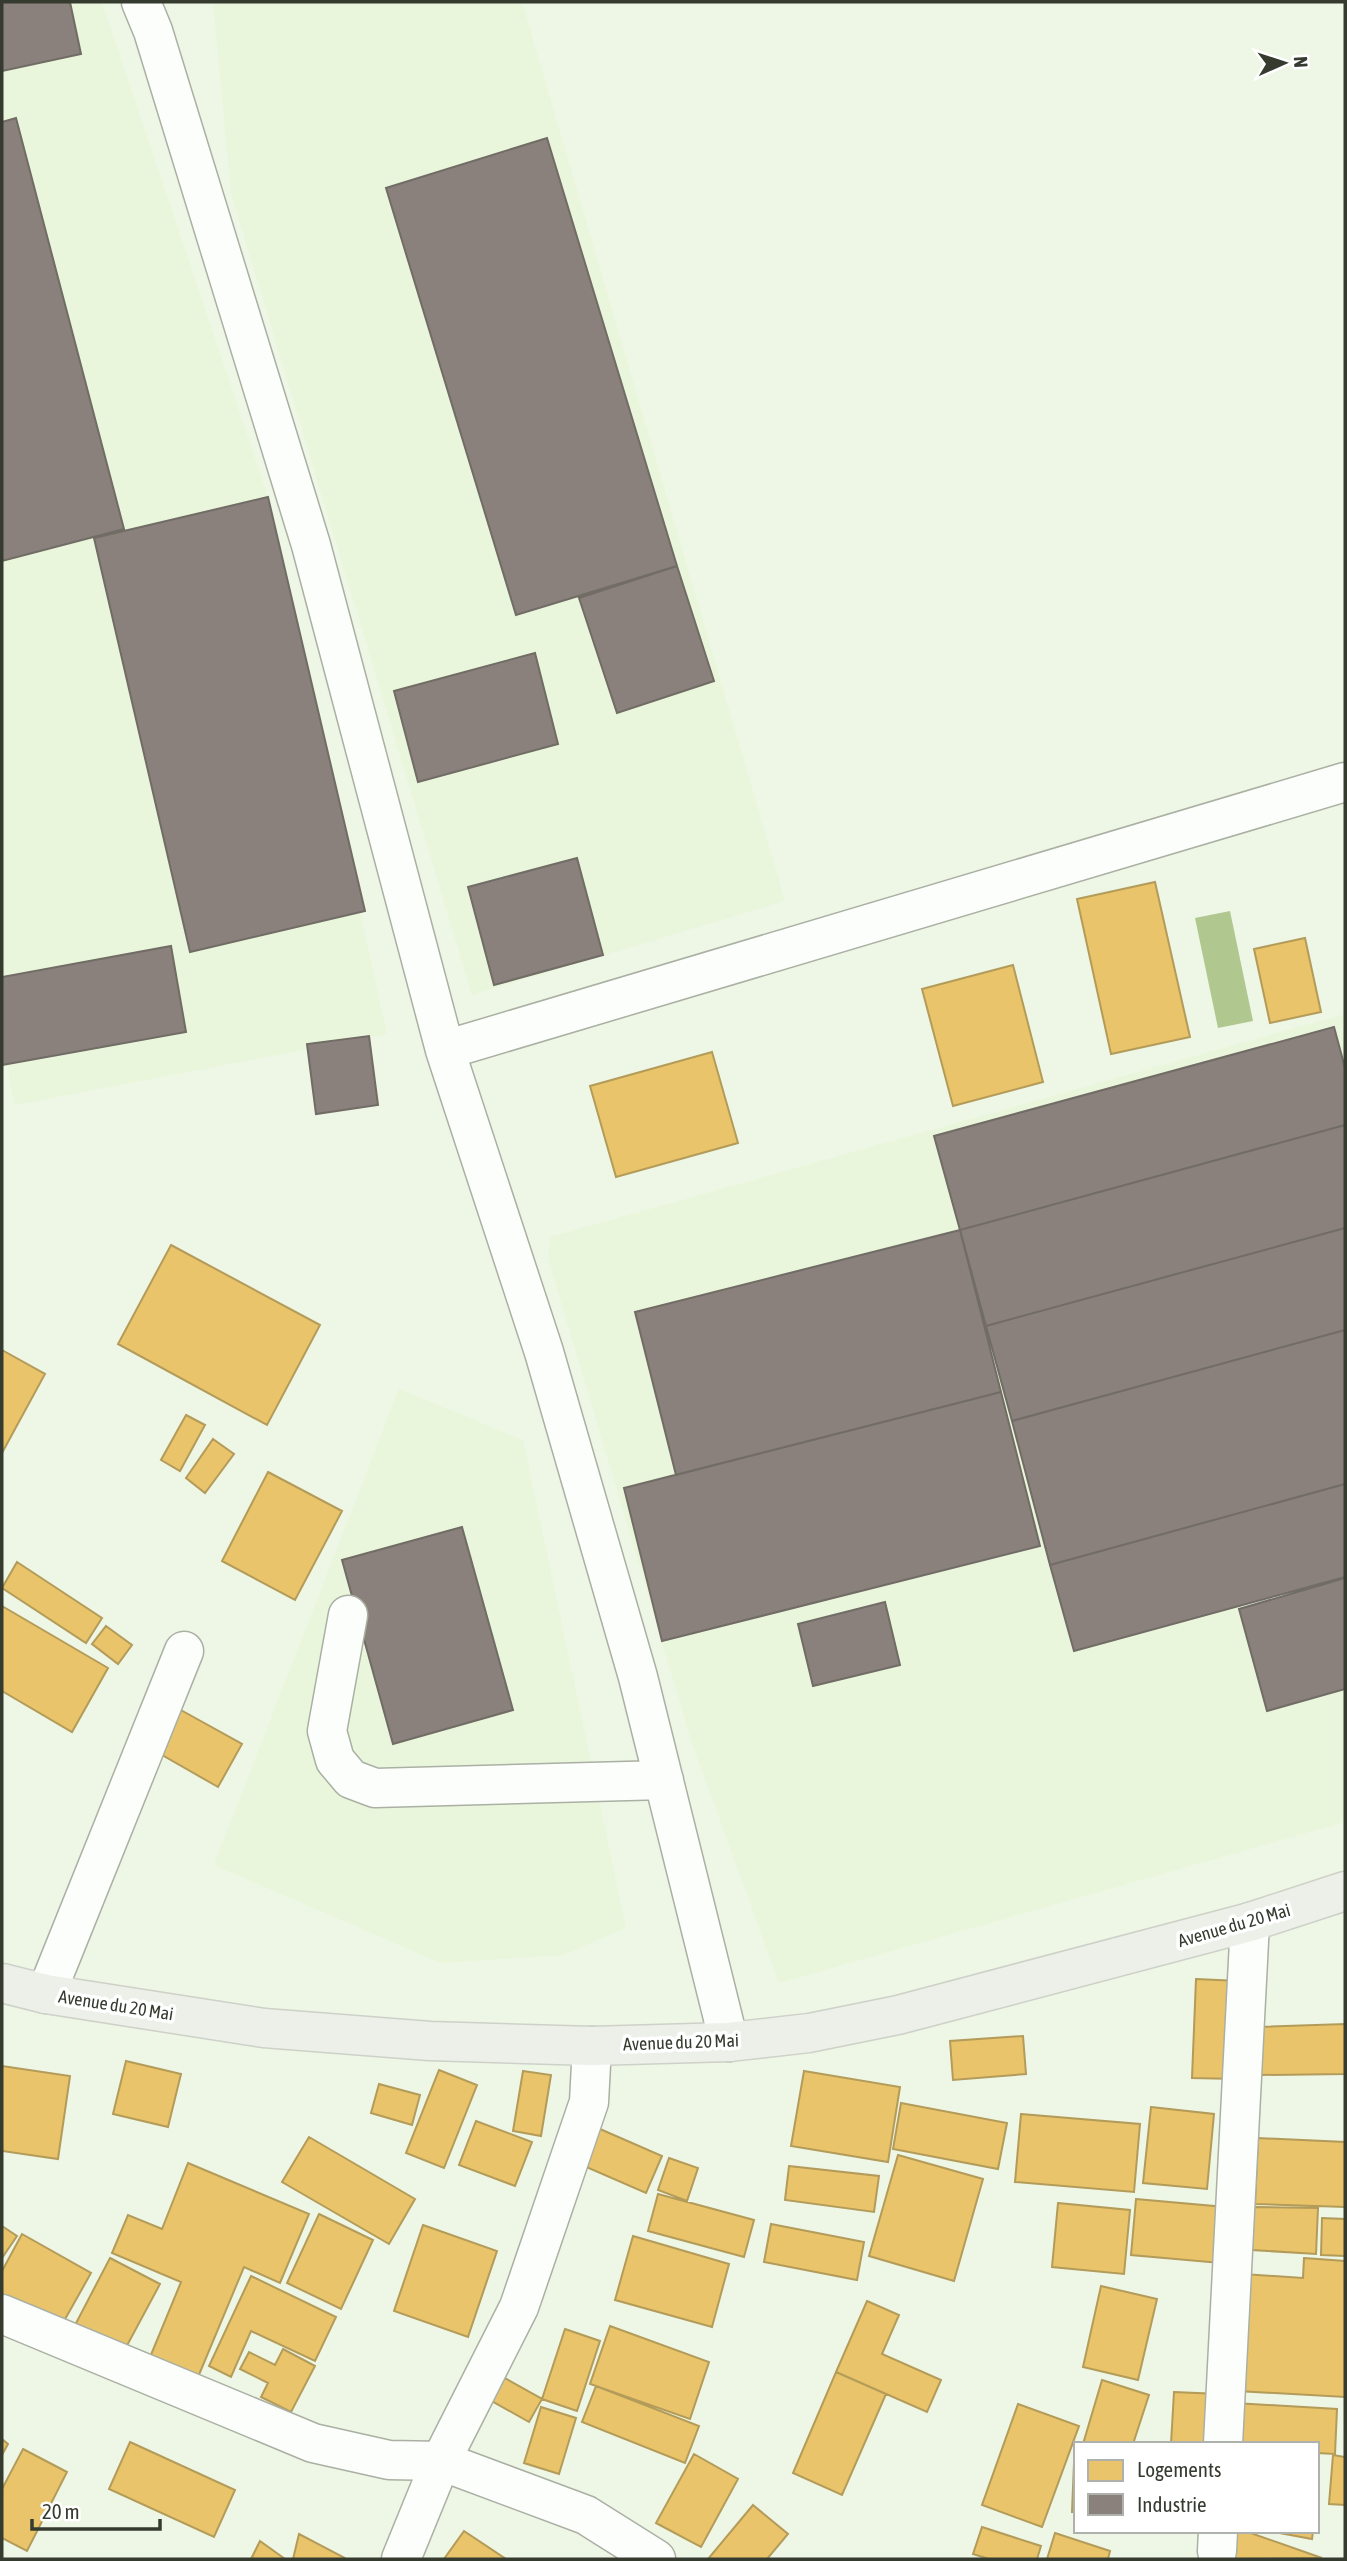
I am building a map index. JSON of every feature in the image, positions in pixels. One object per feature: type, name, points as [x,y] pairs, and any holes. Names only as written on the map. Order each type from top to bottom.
[{"type":"main road","name":"Avenue du 20 Mai","points":[[2,1983],[46,1994],[264,2028],[430,2041],[592,2046],[729,2042],[808,2033],[898,2015],[1250,1922],[1345,1891]]},
{"type":"street","points":[[141,2],[153,31],[311,545],[445,1050],[544,1352],[638,1677],[729,2042]]},
{"type":"street","points":[[445,1050],[1345,782]]},
{"type":"street","points":[[348,1615],[327,1731],[335,1760],[351,1779],[375,1788],[664,1780]]},
{"type":"street","points":[[46,1994],[184,1651]]},
{"type":"street","points":[[1223,2442],[1250,1922]]},
{"type":"street","points":[[401,2559],[441,2460],[519,2307],[589,2102],[592,2046]]},
{"type":"street","points":[[2,2314],[313,2443],[389,2460],[441,2460],[586,2515],[656,2559]]},
{"type":"shaded area","points":[[2,2],[102,2],[268,497],[387,1034],[15,1105],[2,1043]]},
{"type":"shaded area","points":[[213,2],[522,2],[785,901],[472,995],[231,193]]},
{"type":"shaded area","points":[[1230,911],[1253,1021],[1218,1028],[1195,918]]},
{"type":"shaded area","points":[[1345,1014],[1345,1822],[779,1983],[692,1743],[548,1258],[550,1237]]},
{"type":"shaded area","points":[[399,1389],[523,1440],[626,1928],[563,1955],[441,1963],[214,1865]]},
{"type":"building: Logements","points":[[1155,882],[1190,1037],[1111,1054],[1077,899]]},
{"type":"building: Logements","points":[[1305,938],[1321,1012],[1270,1023],[1254,949]]},
{"type":"building: Logements","points":[[1013,965],[1043,1082],[953,1106],[922,989]]},
{"type":"building: Logements","points":[[712,1052],[738,1143],[616,1177],[590,1086]]},
{"type":"building: Logements","points":[[171,1245],[320,1325],[267,1425],[118,1344]]},
{"type":"building: Logements","points":[[2,1350],[45,1374],[2,1453]]},
{"type":"building: Logements","points":[[186,1415],[205,1425],[180,1471],[161,1460]]},
{"type":"building: Logements","points":[[213,1439],[234,1454],[205,1493],[186,1478]]},
{"type":"building: Logements","points":[[268,1472],[342,1511],[295,1600],[222,1561]]},
{"type":"building: Logements","points":[[17,1562],[102,1618],[86,1643],[2,1588]]},
{"type":"building: Logements","points":[[2,1606],[108,1668],[72,1732],[2,1691]]},
{"type":"building: Logements","points":[[106,1626],[132,1645],[118,1664],[92,1644]]},
{"type":"building: Logements","points":[[179,1709],[242,1744],[218,1787],[155,1751]]},
{"type":"building: Logements","points":[[1196,1979],[1239,1981],[1236,2079],[1192,2078]]},
{"type":"building: Logements","points":[[1345,2024],[1345,2074],[1261,2075],[1259,2027]]},
{"type":"building: Logements","points":[[1023,2036],[1026,2074],[953,2080],[950,2041]]},
{"type":"building: Logements","points":[[126,2061],[181,2074],[168,2127],[113,2114]]},
{"type":"building: Logements","points":[[2,2066],[70,2076],[58,2159],[2,2151]]},
{"type":"building: Logements","points":[[439,2070],[477,2085],[444,2168],[406,2153]]},
{"type":"building: Logements","points":[[523,2071],[551,2075],[541,2136],[513,2131]]},
{"type":"building: Logements","points":[[804,2071],[900,2087],[888,2162],[791,2146]]},
{"type":"building: Logements","points":[[379,2084],[420,2095],[412,2125],[371,2113]]},
{"type":"building: Logements","points":[[901,2103],[1007,2123],[998,2169],[893,2149]]},
{"type":"building: Logements","points":[[1151,2107],[1214,2114],[1207,2189],[1143,2183]]},
{"type":"building: Logements","points":[[1021,2114],[1140,2124],[1134,2192],[1015,2182]]},
{"type":"building: Logements","points":[[476,2121],[532,2142],[515,2186],[459,2165]]},
{"type":"building: Logements","points":[[600,2129],[662,2156],[646,2193],[584,2166]]},
{"type":"building: Logements","points":[[309,2137],[415,2199],[389,2244],[282,2182]]},
{"type":"building: Logements","points":[[1258,2138],[1345,2142],[1345,2207],[1255,2204]]},
{"type":"building: Logements","points":[[898,2155],[983,2179],[954,2281],[869,2256]]},
{"type":"building: Logements","points":[[669,2158],[698,2168],[687,2201],[658,2190]]},
{"type":"building: Logements","points":[[188,2163],[309,2214],[280,2283],[244,2267],[196,2382],[148,2362],[181,2282],[112,2253],[128,2215],[162,2229]]},
{"type":"building: Logements","points":[[789,2166],[879,2176],[874,2212],[785,2200]]},
{"type":"building: Logements","points":[[658,2194],[754,2220],[744,2257],[648,2231]]},
{"type":"building: Logements","points":[[1136,2199],[1225,2207],[1220,2263],[1131,2255]]},
{"type":"building: Logements","points":[[1058,2203],[1130,2210],[1124,2274],[1052,2267]]},
{"type":"building: Logements","points":[[1254,2207],[1318,2208],[1316,2254],[1252,2250]]},
{"type":"building: Logements","points":[[319,2214],[373,2240],[341,2309],[287,2283]]},
{"type":"building: Logements","points":[[1322,2218],[1345,2219],[1345,2256],[1321,2255]]},
{"type":"building: Logements","points":[[771,2224],[864,2242],[857,2280],[764,2262]]},
{"type":"building: Logements","points":[[423,2225],[497,2251],[468,2337],[394,2311]]},
{"type":"building: Logements","points":[[2,2226],[17,2236],[2,2258]]},
{"type":"building: Logements","points":[[22,2234],[91,2273],[59,2330],[2,2298],[2,2271]]},
{"type":"building: Logements","points":[[633,2236],[729,2264],[712,2327],[615,2300]]},
{"type":"building: Logements","points":[[110,2258],[160,2284],[123,2353],[74,2327]]},
{"type":"building: Logements","points":[[1304,2258],[1345,2261],[1345,2397],[1237,2391],[1244,2274],[1303,2278]]},
{"type":"building: Logements","points":[[251,2276],[336,2317],[315,2361],[251,2331],[231,2377],[209,2366]]},
{"type":"building: Logements","points":[[1101,2286],[1157,2299],[1138,2380],[1083,2367]]},
{"type":"building: Logements","points":[[867,2301],[899,2315],[882,2354],[941,2380],[927,2412],[836,2372]]},
{"type":"building: Logements","points":[[610,2326],[709,2362],[690,2419],[590,2384]]},
{"type":"building: Logements","points":[[565,2329],[600,2341],[577,2411],[542,2399]]},
{"type":"building: Logements","points":[[283,2349],[315,2366],[291,2412],[261,2397],[268,2383],[240,2369],[249,2352],[275,2365]]},
{"type":"building: Logements","points":[[836,2372],[886,2394],[842,2495],[793,2473]]},
{"type":"building: Logements","points":[[503,2377],[542,2399],[529,2422],[490,2400]]},
{"type":"building: Logements","points":[[1102,2380],[1149,2395],[1134,2442],[1084,2442]]},
{"type":"building: Logements","points":[[596,2386],[699,2426],[685,2463],[582,2422]]},
{"type":"building: Logements","points":[[1174,2392],[1219,2394],[1216,2442],[1171,2442]]},
{"type":"building: Logements","points":[[1234,2403],[1337,2409],[1335,2454],[1319,2453],[1319,2442],[1232,2442]]},
{"type":"building: Logements","points":[[1018,2404],[1079,2426],[1042,2527],[982,2505]]},
{"type":"building: Logements","points":[[541,2407],[576,2418],[559,2474],[524,2463]]},
{"type":"building: Logements","points":[[2,2439],[8,2444],[2,2455]]},
{"type":"building: Logements","points":[[130,2442],[235,2490],[214,2537],[109,2489]]},
{"type":"building: Logements","points":[[23,2449],[67,2472],[27,2551],[2,2538],[2,2489]]},
{"type":"building: Logements","points":[[694,2454],[738,2479],[701,2547],[656,2523]]},
{"type":"building: Logements","points":[[1333,2455],[1345,2457],[1345,2505],[1329,2504]]},
{"type":"building: Logements","points":[[1074,2463],[1074,2512],[1072,2512]]},
{"type":"building: Logements","points":[[753,2505],[788,2534],[767,2559],[708,2559]]},
{"type":"building: Logements","points":[[982,2527],[1041,2546],[1037,2559],[989,2559],[973,2554]]},
{"type":"building: Logements","points":[[464,2531],[506,2559],[444,2559]]},
{"type":"building: Logements","points":[[1055,2533],[1110,2551],[1108,2559],[1047,2559]]},
{"type":"building: Logements","points":[[1235,2533],[1251,2533],[1322,2558],[1235,2559],[1227,2557]]},
{"type":"building: Logements","points":[[1280,2533],[1313,2533],[1312,2539]]},
{"type":"building: Logements","points":[[299,2534],[345,2558],[345,2559],[293,2559]]},
{"type":"building: Logements","points":[[260,2541],[285,2559],[251,2559]]},
{"type":"building: Industrie","points":[[2,2],[70,2],[81,54],[2,71]]},
{"type":"building: Industrie","points":[[16,118],[124,529],[2,561],[2,122]]},
{"type":"building: Industrie","points":[[547,138],[677,566],[516,615],[386,188]]},
{"type":"building: Industrie","points":[[268,497],[365,911],[190,952],[94,538]]},
{"type":"building: Industrie","points":[[677,566],[714,681],[617,713],[579,598]]},
{"type":"building: Industrie","points":[[535,653],[558,744],[418,782],[394,691]]},
{"type":"building: Industrie","points":[[577,858],[603,955],[494,985],[468,887]]},
{"type":"building: Industrie","points":[[171,946],[186,1032],[2,1065],[2,977]]},
{"type":"building: Industrie","points":[[1334,1027],[1345,1068],[1345,1125],[960,1230],[934,1136]]},
{"type":"building: Industrie","points":[[369,1036],[378,1105],[316,1114],[307,1044]]},
{"type":"building: Industrie","points":[[1345,1125],[1345,1228],[986,1326],[960,1230]]},
{"type":"building: Industrie","points":[[1345,1228],[1345,1330],[1012,1421],[986,1326]]},
{"type":"building: Industrie","points":[[960,1230],[1001,1392],[676,1475],[635,1312]]},
{"type":"building: Industrie","points":[[1345,1330],[1345,1484],[1050,1565],[1012,1421]]},
{"type":"building: Industrie","points":[[1001,1392],[1040,1546],[662,1641],[624,1488]]},
{"type":"building: Industrie","points":[[1345,1484],[1345,1577],[1074,1651],[1050,1565]]},
{"type":"building: Industrie","points":[[462,1527],[513,1710],[393,1744],[342,1560]]},
{"type":"building: Industrie","points":[[1345,1578],[1345,1689],[1267,1711],[1239,1609]]},
{"type":"building: Industrie","points":[[885,1602],[900,1665],[813,1686],[798,1624]]}]
